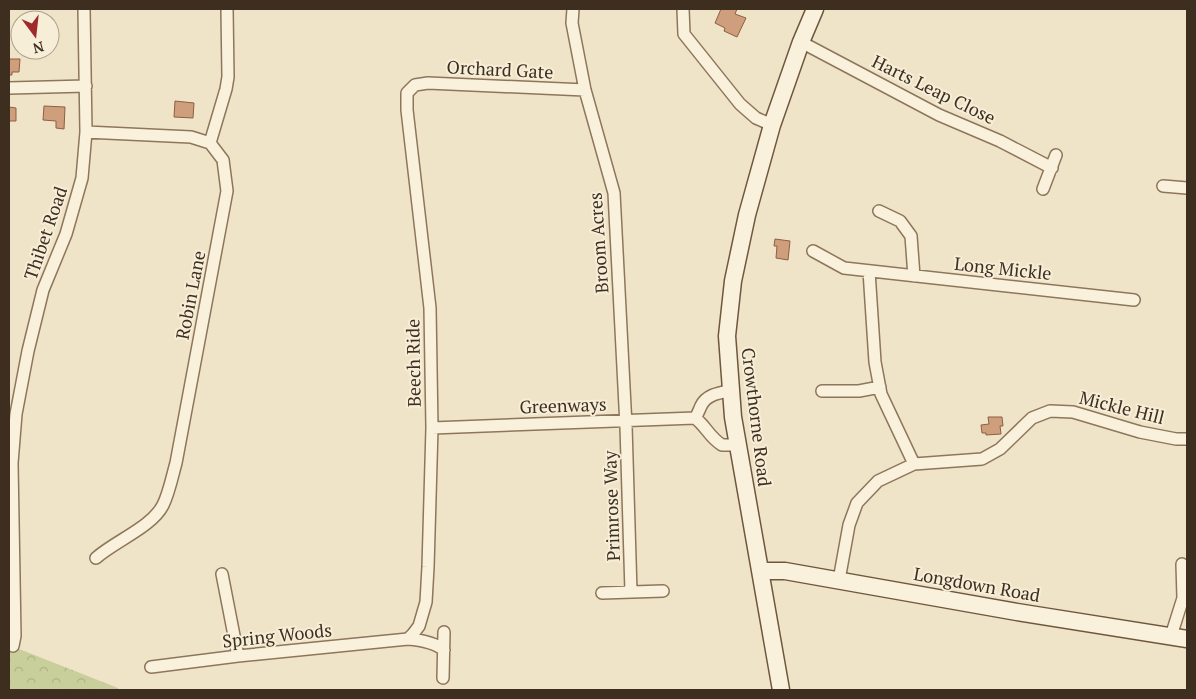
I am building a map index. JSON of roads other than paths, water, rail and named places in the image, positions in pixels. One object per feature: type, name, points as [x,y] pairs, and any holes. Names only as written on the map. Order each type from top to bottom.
[{"type":"street","name":"Thibet Road","points":[[13,646],[12,463],[16,414],[28,350],[44,290],[66,234],[82,178],[86,132],[84,9]]},
{"type":"street","points":[[86,132],[191,137],[210,144],[228,77],[227,9]]},
{"type":"street","name":"Broom Acres","points":[[573,9],[572,23],[585,90],[614,193],[625,420]]},
{"type":"street","points":[[683,9],[684,34],[690,42],[740,104],[756,118],[772,125]]},
{"type":"street","name":"Crowthorne Road","points":[[780,690],[737,445],[730,391],[727,336],[733,281],[747,215],[772,125],[801,42],[815,9]]},
{"type":"street","name":"Harts Leap Close","points":[[801,42],[938,115],[1000,141],[1052,168]]},
{"type":"street","name":"Orchard Gate","points":[[415,85],[428,83],[585,90]]},
{"type":"street","name":"Beech Ride","points":[[408,639],[419,626],[426,602],[432,428],[430,308],[406,101],[407,94],[415,85]]},
{"type":"street","points":[[9,88],[86,86]]},
{"type":"street","name":"Robin Lane","points":[[96,558],[147,523],[163,506],[176,464],[227,192],[222,160],[210,144]]},
{"type":"street","points":[[1043,189],[1056,155]]},
{"type":"street","points":[[1163,186],[1187,188]]},
{"type":"street","points":[[879,211],[900,221],[911,236],[914,276]]},
{"type":"street","name":"Long Mickle","points":[[813,251],[844,268],[1134,300]]},
{"type":"street","points":[[869,271],[875,362],[881,394],[914,464]]},
{"type":"street","points":[[822,391],[859,391],[880,387]]},
{"type":"street","points":[[730,391],[714,394],[707,398],[701,405],[695,418],[701,422],[709,435],[722,445],[737,445]]},
{"type":"street","name":"Mickle Hill","points":[[839,580],[849,525],[857,503],[878,481],[914,464],[982,459],[1000,449],[1032,418],[1050,411],[1073,412],[1140,432],[1187,439]]},
{"type":"street","name":"Greenways","points":[[432,428],[695,418]]},
{"type":"street","name":"Primrose Way","points":[[625,420],[631,592]]},
{"type":"street","points":[[1179,638],[1183,598],[1182,564]]},
{"type":"street","name":"Longdown Road","points":[[760,571],[785,571],[1017,612],[1179,638]]},
{"type":"street","points":[[222,574],[238,656]]},
{"type":"street","points":[[602,594],[663,591]]},
{"type":"street","points":[[419,626],[425,641]]},
{"type":"street","points":[[443,678],[444,632]]},
{"type":"street","name":"Spring Woods","points":[[151,667],[238,656],[408,639],[425,641],[444,650]]}]
